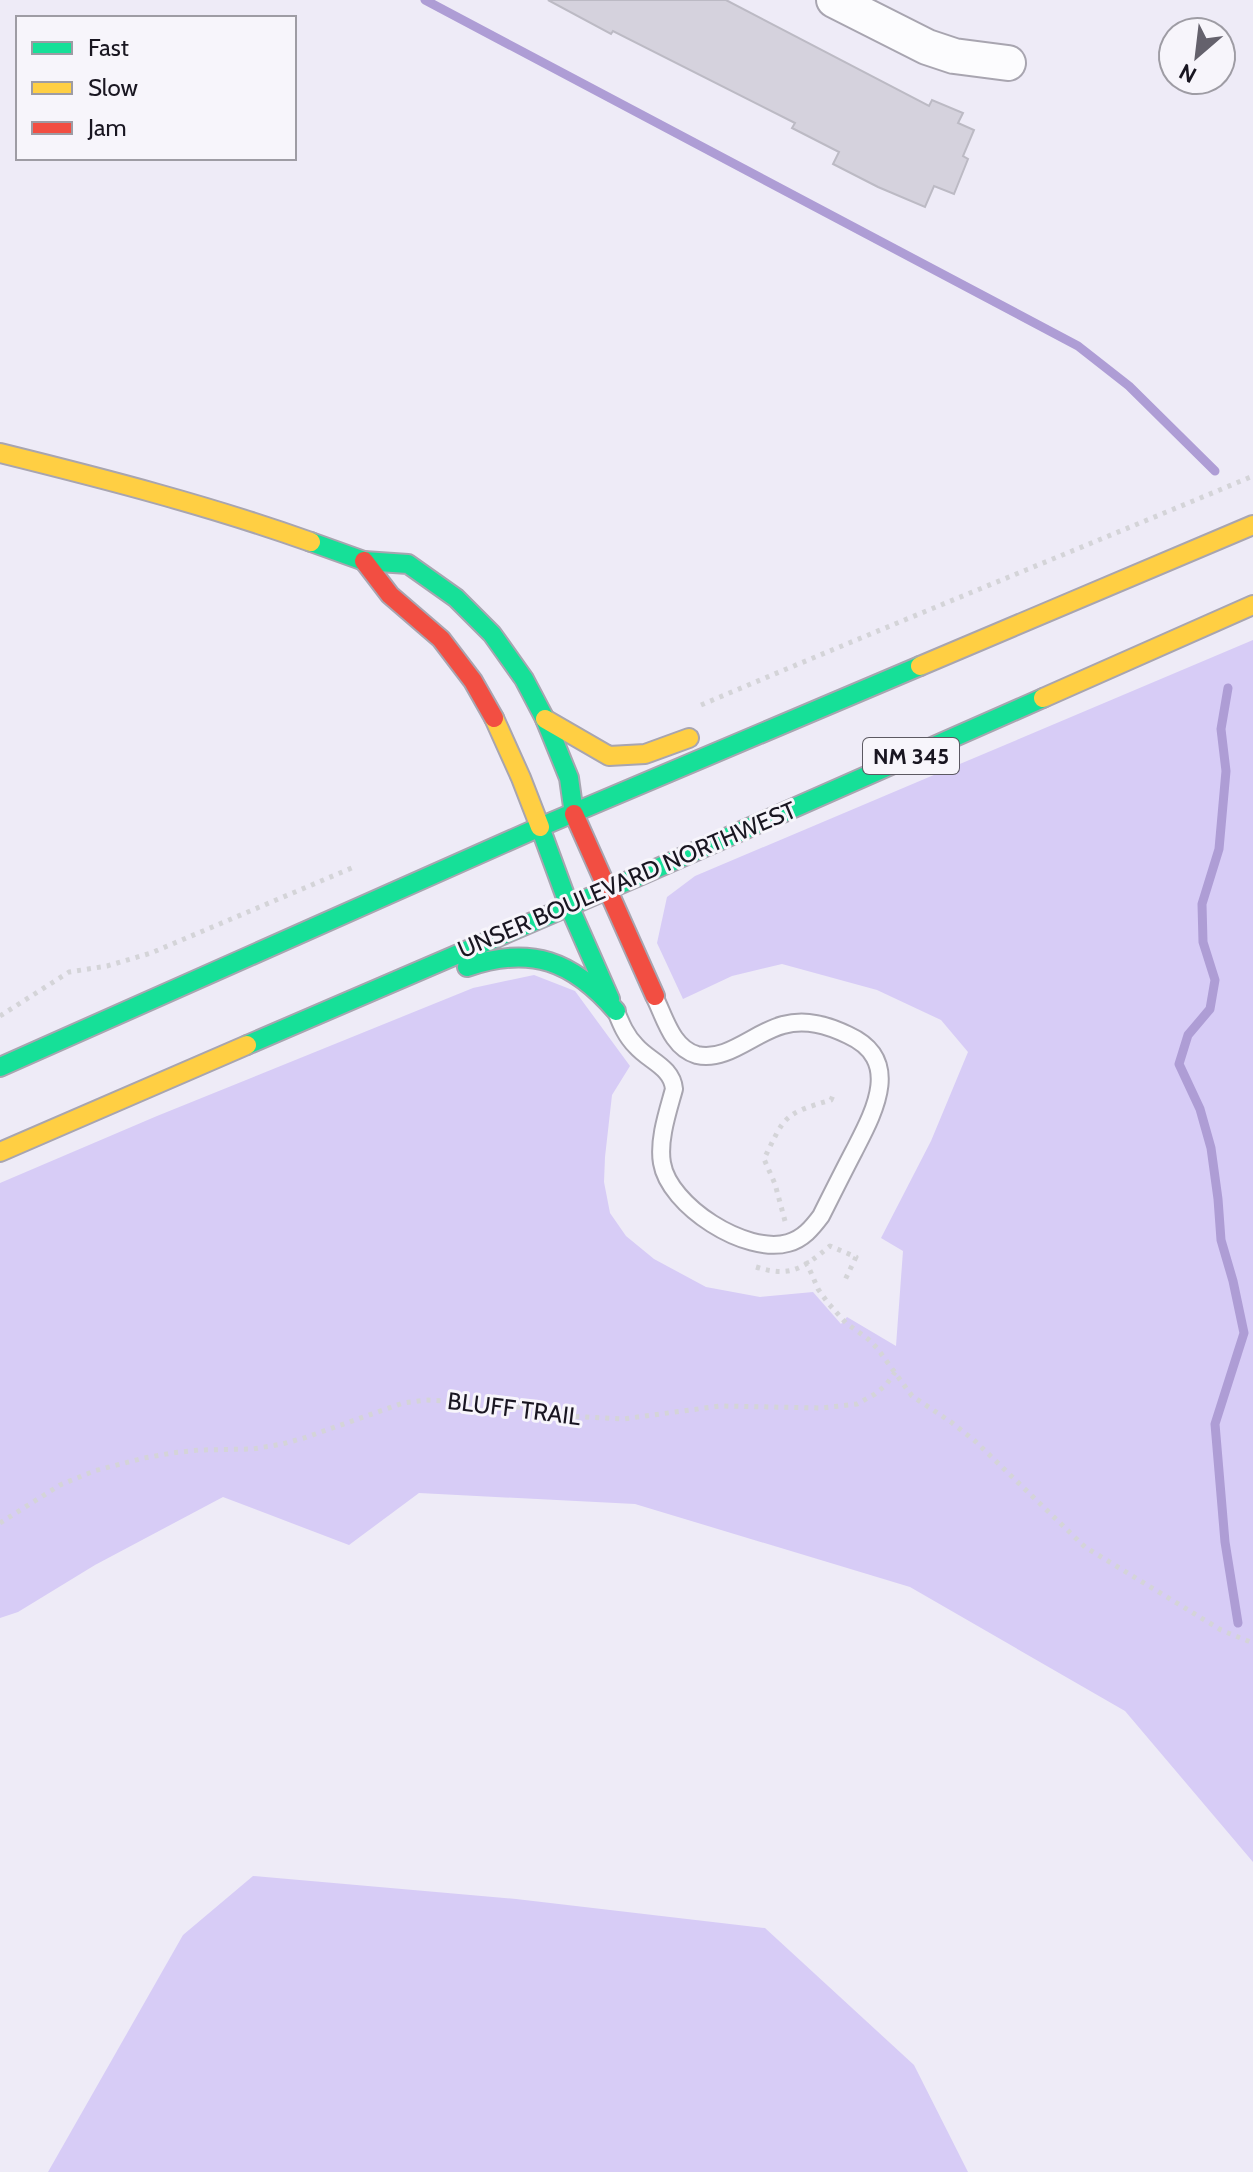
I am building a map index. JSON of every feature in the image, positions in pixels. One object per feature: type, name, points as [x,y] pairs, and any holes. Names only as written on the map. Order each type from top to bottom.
[{"type":"main road","points":[[0,453],[252,521],[364,561],[408,564],[456,598],[492,634],[524,679],[545,719],[569,778],[574,814],[655,996]]},
{"type":"main road","points":[[0,1067],[540,827],[1253,525]]},
{"type":"main road","points":[[364,561],[388,593],[440,639],[474,682],[528,794],[569,906],[616,1011]]},
{"type":"main road","name":"UNSER BOULEVARD NORTHWEST","points":[[0,1152],[608,890],[1253,605]]},
{"type":"main road","points":[[961,629],[1033,618]]},
{"type":"main road","points":[[545,719],[609,756],[645,754],[703,733]]},
{"type":"main road","points":[[402,998],[474,964],[515,956],[556,963],[574,971],[590,982],[616,1011]]},
{"type":"main road","points":[[183,1073],[244,1066]]},
{"type":"street","points":[[850,4],[927,47],[968,58],[1008,63]]},
{"type":"lane","points":[[616,1011],[635,1045],[667,1070],[673,1082],[661,1146],[666,1177],[673,1189],[708,1222],[756,1243],[778,1245],[801,1237],[821,1216],[871,1119],[881,1079],[875,1058],[859,1040],[824,1025],[811,1023],[772,1029],[710,1056],[689,1052],[674,1038],[655,996]]},
{"type":"lane","points":[[661,1067],[689,1052]]},
{"type":"path","points":[[696,707],[1253,476]]},
{"type":"path","points":[[0,1016],[69,972],[107,966],[151,953],[368,861]]},
{"type":"path","points":[[786,1226],[775,1184],[764,1159],[784,1119],[803,1108],[831,1100],[834,1093]]},
{"type":"path","points":[[806,1261],[828,1303],[846,1323],[877,1348],[912,1396],[975,1441],[1085,1547],[1221,1630],[1253,1643]]},
{"type":"path","name":"BLUFF TRAIL","points":[[0,1523],[60,1485],[94,1471],[172,1453],[253,1449],[282,1444],[403,1403],[426,1400],[495,1403],[567,1416],[623,1419],[720,1406],[822,1408],[857,1404],[886,1385],[895,1372]]},
{"type":"shaded area","points":[[1253,640],[1253,1862],[1125,1711],[910,1587],[635,1504],[419,1493],[349,1545],[223,1497],[95,1565],[18,1612],[0,1618],[0,1183],[473,988],[534,975],[575,991],[630,1066],[612,1095],[604,1182],[610,1213],[626,1236],[654,1259],[706,1287],[760,1297],[813,1292],[841,1324],[847,1317],[896,1346],[903,1251],[881,1238],[931,1141],[968,1052],[941,1020],[877,990],[782,964],[732,976],[683,999],[657,943],[667,897],[695,876]]},
{"type":"shaded area","points":[[253,1876],[516,1899],[765,1928],[914,2065],[968,2172],[48,2172],[183,1935]]},
{"type":"building","points":[[548,0],[726,0],[929,106],[932,100],[963,113],[958,123],[974,130],[963,156],[968,159],[954,194],[934,186],[925,207],[878,187],[833,164],[839,152],[792,128],[795,123]]},
{"type":"waterway","points":[[425,0],[1078,346],[1129,386],[1215,471]]},
{"type":"waterway","points":[[1228,688],[1221,729],[1226,771],[1219,849],[1202,904],[1203,942],[1215,980],[1210,1009],[1188,1035],[1179,1064],[1200,1109],[1211,1148],[1221,1240],[1244,1333],[1215,1424],[1225,1542],[1238,1623]]},
{"type":"traffic: fast","points":[[311,542],[364,561],[408,564],[456,598],[492,634],[524,679],[545,719],[569,778],[574,814]]},
{"type":"traffic: fast","points":[[0,1067],[540,827],[920,666]]},
{"type":"traffic: fast","points":[[247,1045],[1043,698]]},
{"type":"traffic: fast","points":[[540,827],[569,906],[610,999]]},
{"type":"traffic: fast","points":[[467,967],[511,958],[549,962],[584,980],[616,1011]]},
{"type":"traffic: slow","points":[[0,453],[196,505],[311,542]]},
{"type":"traffic: slow","points":[[920,666],[1253,525]]},
{"type":"traffic: slow","points":[[1043,698],[1253,605]]},
{"type":"traffic: slow","points":[[494,718],[540,827]]},
{"type":"traffic: slow","points":[[545,719],[609,756],[645,754],[689,738]]},
{"type":"traffic: slow","points":[[0,1152],[247,1045]]},
{"type":"traffic: jam","points":[[364,561],[390,595],[441,639],[473,681],[494,718]]},
{"type":"traffic: jam","points":[[574,814],[655,996]]}]
